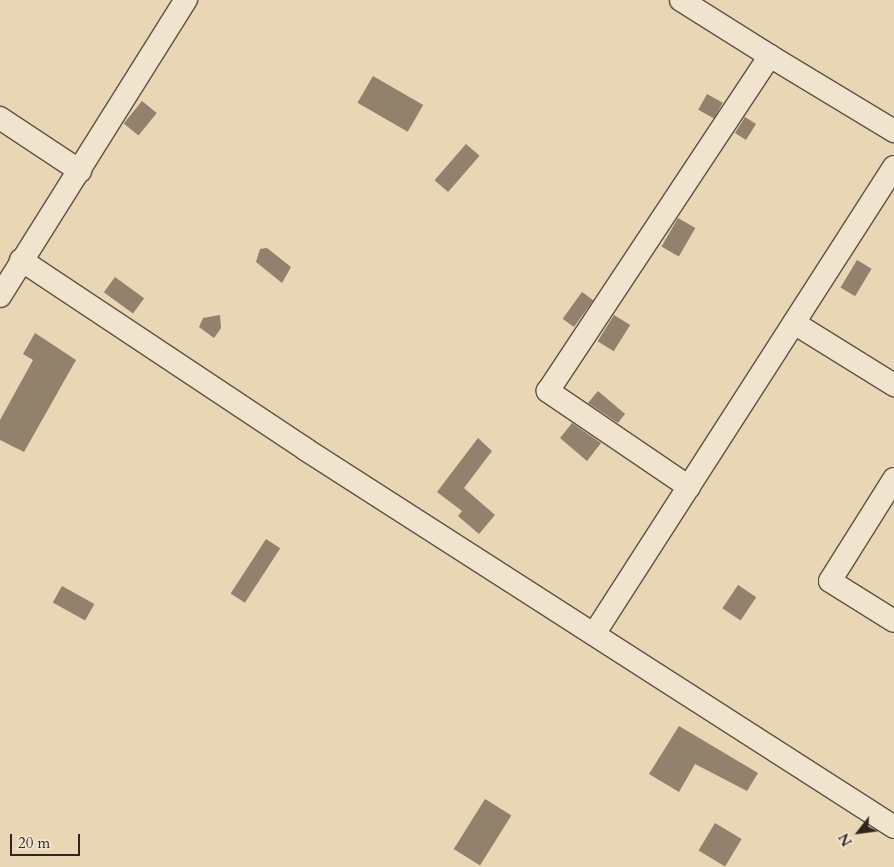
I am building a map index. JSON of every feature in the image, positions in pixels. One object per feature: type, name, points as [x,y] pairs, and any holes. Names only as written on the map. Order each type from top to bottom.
[{"type":"street","points":[[0,296],[186,0]]},
{"type":"street","points":[[681,0],[894,131]]},
{"type":"street","points":[[689,487],[548,391],[770,56]]},
{"type":"street","points":[[0,118],[80,171]]},
{"type":"street","points":[[594,634],[894,167]]},
{"type":"street","points":[[21,260],[305,450],[594,634],[891,818]]},
{"type":"street","points":[[794,323],[894,385]]},
{"type":"street","points":[[894,479],[830,581],[894,621]]},
{"type":"building","points":[[373,76],[423,105],[408,132],[358,103]]},
{"type":"building","points":[[707,94],[723,103],[714,118],[698,110]]},
{"type":"building","points":[[142,101],[157,113],[139,135],[124,124]]},
{"type":"building","points":[[745,117],[756,124],[746,140],[735,133]]},
{"type":"building","points":[[466,144],[480,156],[448,192],[435,180]]},
{"type":"building","points":[[678,218],[695,228],[679,257],[662,247]]},
{"type":"building","points":[[267,248],[291,267],[282,283],[256,262],[260,249]]},
{"type":"building","points":[[857,260],[872,269],[855,296],[841,287]]},
{"type":"building","points":[[115,277],[144,298],[133,314],[104,292]]},
{"type":"building","points":[[582,292],[593,300],[574,327],[563,319]]},
{"type":"building","points":[[220,315],[221,328],[214,338],[199,327],[203,318]]},
{"type":"building","points":[[614,315],[630,325],[614,351],[598,341]]},
{"type":"building","points":[[35,333],[76,360],[24,452],[0,440],[0,420],[33,360],[23,354]]},
{"type":"building","points":[[598,391],[625,414],[618,423],[588,403]]},
{"type":"building","points":[[572,423],[601,443],[587,461],[560,438]]},
{"type":"building","points":[[478,438],[492,451],[464,488],[495,515],[479,534],[458,516],[462,511],[437,492]]},
{"type":"building","points":[[266,539],[280,548],[245,603],[231,594]]},
{"type":"building","points":[[738,585],[756,597],[741,621],[722,608]]},
{"type":"building","points":[[62,586],[94,604],[85,621],[53,603]]},
{"type":"building","points":[[679,726],[758,773],[747,791],[695,764],[679,792],[649,774]]},
{"type":"building","points":[[485,799],[511,815],[480,865],[454,849]]},
{"type":"building","points":[[715,823],[742,839],[725,866],[699,850]]}]
